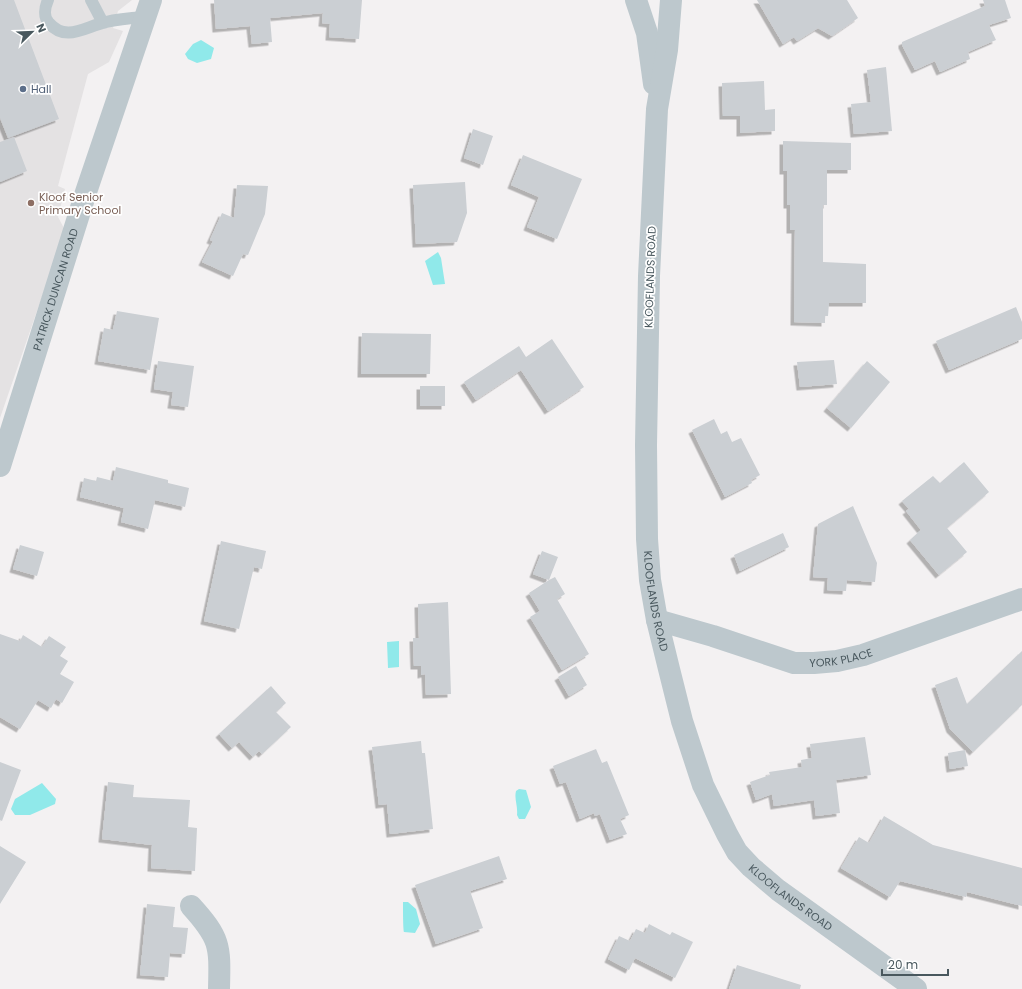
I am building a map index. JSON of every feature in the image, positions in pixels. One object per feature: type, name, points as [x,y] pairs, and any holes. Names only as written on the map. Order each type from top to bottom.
[{"type":"street","name":"KLOOFLANDS ROAD","points":[[636,0],[647,33],[657,110]]},
{"type":"street","name":"KLOOFLANDS ROAD","points":[[671,0],[667,50],[657,110],[649,276],[646,445],[650,580],[657,620],[682,721],[703,785],[726,834],[737,852],[751,867],[778,890],[916,989]]},
{"type":"street","name":"PATRICK DUNCAN ROAD","points":[[0,466],[86,192],[149,8]]},
{"type":"street","name":"YORK PLACE","points":[[657,620],[706,634],[794,663],[814,664],[837,661],[863,655],[1022,599]]},
{"type":"street","points":[[191,906],[210,928],[216,941],[220,955],[219,989]]},
{"type":"lane","points":[[48,0],[46,5],[47,22],[54,28],[65,33],[74,33],[149,8]]},
{"type":"lane","points":[[91,0],[103,23]]},
{"type":"shaded area","name":"Kloof Senior Primary School","points":[[0,0],[132,0],[118,11],[113,28],[123,31],[109,62],[88,74],[58,186],[65,189],[58,217],[65,230],[0,418]]},
{"type":"water","points":[[201,40],[214,48],[211,59],[197,63],[188,59],[185,54],[193,44]]},
{"type":"water","points":[[438,252],[441,258],[445,284],[433,285],[425,261]]},
{"type":"water","points":[[399,641],[399,667],[388,668],[387,642]]},
{"type":"water","points":[[42,783],[56,799],[55,804],[30,815],[15,815],[11,809],[15,799]]},
{"type":"water","points":[[519,789],[526,790],[531,807],[525,819],[519,819],[517,815],[516,791]]},
{"type":"water","points":[[403,902],[408,902],[416,909],[420,924],[415,933],[404,932]]},
{"type":"building","points":[[0,0],[14,0],[59,119],[8,138],[0,118]]},
{"type":"building","points":[[214,0],[362,0],[359,39],[329,37],[330,24],[322,23],[323,13],[270,18],[272,42],[252,44],[250,26],[216,29]]},
{"type":"building","points":[[757,0],[847,0],[858,18],[832,36],[818,28],[797,41],[794,37],[783,44]]},
{"type":"building","points":[[983,0],[1005,0],[1011,18],[989,25],[996,40],[968,52],[970,59],[940,72],[935,61],[915,70],[902,45],[902,42],[985,6]]},
{"type":"building","points":[[886,67],[892,131],[854,134],[851,104],[871,102],[867,70]]},
{"type":"building","points":[[764,81],[765,110],[775,109],[775,131],[740,133],[740,116],[723,116],[722,83]]},
{"type":"building","points":[[473,129],[493,136],[483,165],[464,158]]},
{"type":"building","points":[[14,137],[27,171],[0,182],[0,142]]},
{"type":"building","points":[[783,141],[851,143],[851,170],[827,170],[827,205],[823,205],[823,262],[866,264],[866,303],[829,303],[828,316],[825,316],[825,323],[794,322],[795,230],[790,230],[790,205],[787,205],[787,171],[783,171]]},
{"type":"building","points":[[523,155],[582,179],[557,239],[527,227],[539,197],[511,185]]},
{"type":"building","points":[[465,182],[467,213],[457,242],[416,244],[413,185]]},
{"type":"building","points":[[237,185],[268,186],[265,214],[248,255],[243,254],[233,276],[202,262],[213,241],[210,240],[222,213],[234,218]]},
{"type":"building","points":[[1016,307],[1022,322],[1022,339],[949,370],[936,341]]},
{"type":"building","points":[[117,311],[159,318],[150,370],[98,361],[104,328],[113,330]]},
{"type":"building","points":[[362,333],[431,334],[430,374],[361,374]]},
{"type":"building","points":[[552,339],[584,387],[548,411],[521,370],[476,400],[464,382],[519,346],[526,357]]},
{"type":"building","points":[[834,360],[837,384],[800,387],[797,362]]},
{"type":"building","points":[[158,361],[194,366],[188,407],[171,405],[173,392],[154,389]]},
{"type":"building","points":[[867,361],[890,382],[851,428],[827,408]]},
{"type":"building","points":[[420,386],[445,386],[445,406],[420,406]]},
{"type":"building","points":[[714,419],[721,434],[727,431],[732,442],[741,438],[760,475],[751,480],[752,483],[725,497],[692,430]]},
{"type":"building","points":[[964,462],[989,492],[947,528],[967,552],[939,575],[910,540],[921,530],[906,511],[909,509],[902,501],[933,476],[940,483]]},
{"type":"building","points":[[116,467],[168,480],[168,483],[189,488],[185,507],[155,500],[148,529],[121,522],[124,508],[80,497],[84,478],[96,481],[97,477],[113,481]]},
{"type":"building","points":[[853,506],[877,563],[875,582],[847,580],[846,591],[827,590],[828,578],[813,577],[818,524]]},
{"type":"building","points":[[783,533],[789,547],[740,571],[734,555]]},
{"type":"building","points":[[221,541],[266,551],[262,569],[254,567],[239,629],[204,621]]},
{"type":"building","points":[[20,545],[44,552],[37,576],[13,569]]},
{"type":"building","points":[[542,551],[558,557],[549,580],[533,574]]},
{"type":"building","points":[[555,577],[565,594],[557,599],[589,654],[562,670],[530,617],[540,611],[529,593]]},
{"type":"building","points":[[448,602],[451,694],[426,695],[425,674],[421,675],[421,666],[414,666],[413,638],[419,638],[418,604]]},
{"type":"building","points":[[0,634],[20,641],[23,635],[42,647],[49,636],[66,647],[60,656],[68,661],[60,674],[74,682],[62,703],[56,699],[51,708],[38,700],[20,729],[0,717]]},
{"type":"building","points":[[1022,651],[1022,705],[973,752],[950,729],[935,685],[957,677],[967,704]]},
{"type":"building","points":[[576,666],[587,685],[569,696],[558,677]]},
{"type":"building","points":[[271,686],[286,703],[276,712],[291,727],[262,754],[259,751],[253,757],[239,742],[232,748],[219,734]]},
{"type":"building","points":[[865,737],[871,775],[836,780],[840,813],[816,816],[814,800],[774,806],[772,794],[756,800],[750,782],[770,775],[769,772],[802,767],[801,760],[812,758],[810,744]]},
{"type":"building","points":[[421,741],[422,753],[425,753],[433,829],[390,834],[387,804],[379,805],[372,747]]},
{"type":"building","points":[[596,749],[602,763],[607,761],[629,815],[620,819],[627,834],[610,840],[600,814],[595,816],[594,813],[580,819],[566,782],[560,784],[553,766]]},
{"type":"building","points":[[965,750],[968,766],[950,769],[948,753]]},
{"type":"building","points":[[0,762],[21,770],[2,821],[0,820]]},
{"type":"building","points":[[108,782],[134,785],[133,797],[190,800],[188,827],[197,828],[195,871],[151,868],[152,845],[102,839]]},
{"type":"building","points":[[884,816],[933,845],[1022,868],[1022,906],[967,892],[966,897],[900,881],[890,897],[841,868],[859,837],[869,843]]},
{"type":"building","points":[[0,846],[26,862],[0,904]]},
{"type":"building","points":[[499,856],[507,879],[470,891],[483,928],[436,944],[415,885]]},
{"type":"building","points":[[147,904],[175,907],[173,927],[188,928],[185,954],[170,953],[168,977],[140,975]]},
{"type":"building","points":[[649,924],[670,935],[672,932],[693,942],[675,978],[635,958],[629,970],[608,959],[619,936],[630,941],[636,929],[645,933]]},
{"type":"building","points":[[737,965],[801,985],[800,989],[729,989]]},
{"type":"place","name":"Hall","points":[[23,89]]},
{"type":"place","name":"Kloof Senior Primary School","points":[[31,203]]}]
